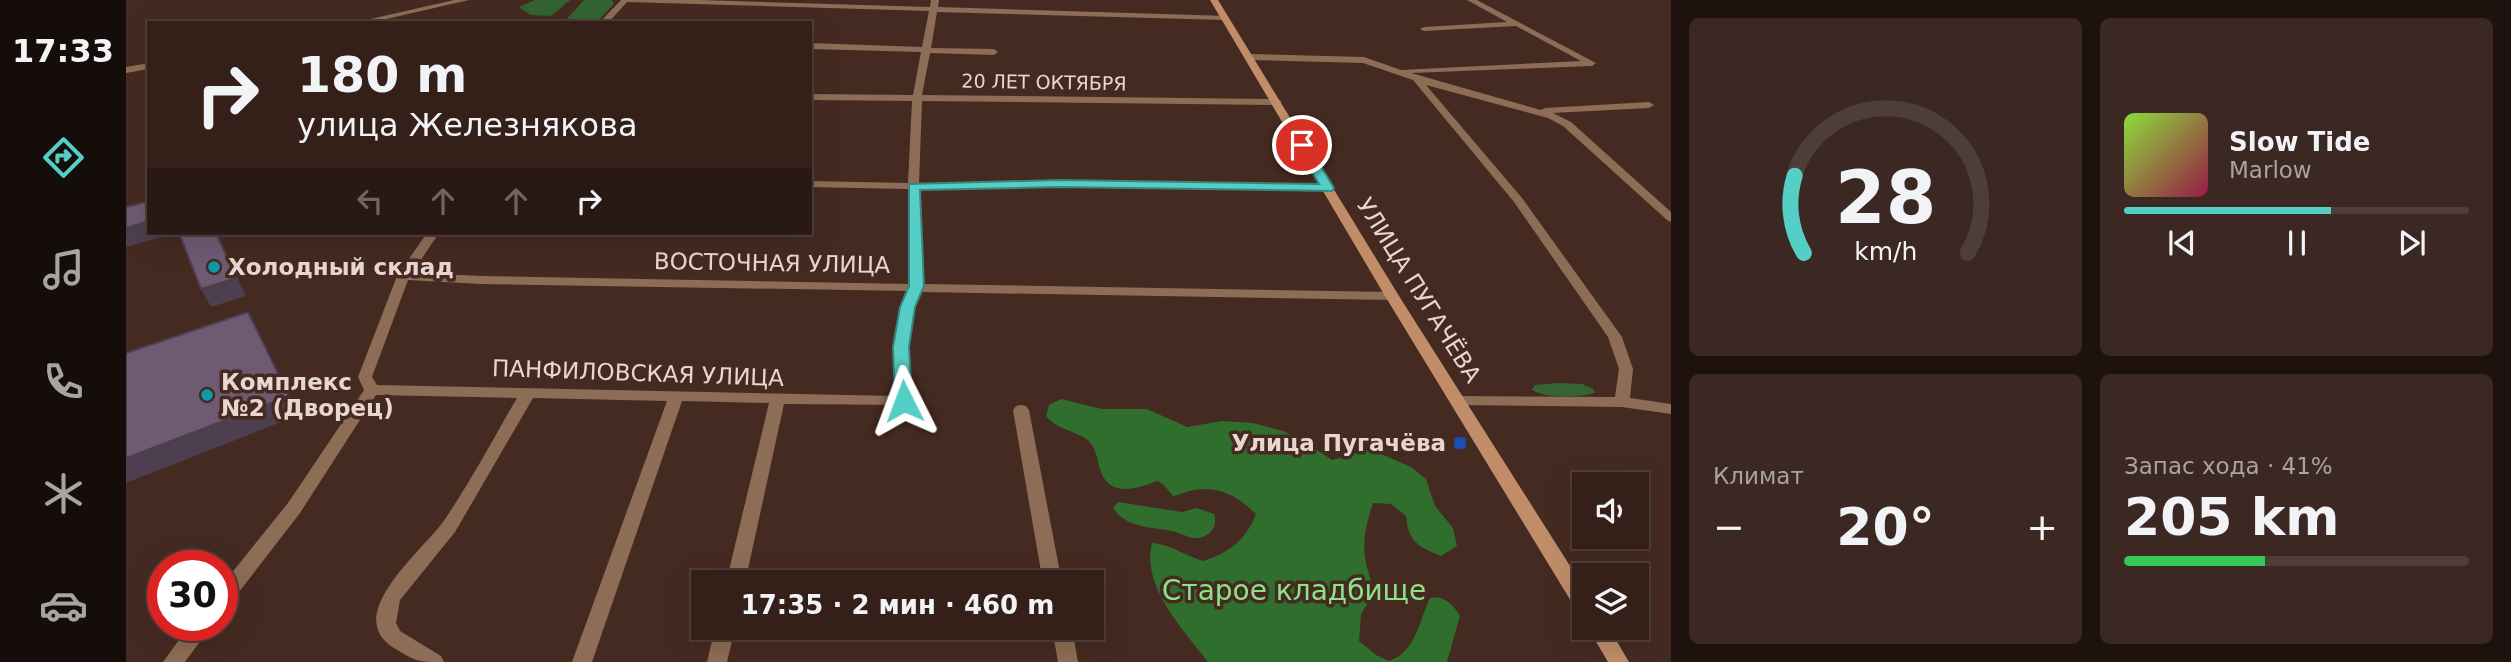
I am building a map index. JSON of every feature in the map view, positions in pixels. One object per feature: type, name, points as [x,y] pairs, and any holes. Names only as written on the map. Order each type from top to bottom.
[{"type":"street","points":[[367,21],[465,0]]},
{"type":"street","points":[[605,21],[625,0],[934,5],[1225,18]]},
{"type":"street","name":"УЛИЦА ПУГАЧЁВА","points":[[1214,0],[1392,296],[1572,585]]},
{"type":"street","points":[[1396,72],[1592,62],[1471,0]]},
{"type":"street","points":[[917,286],[913,186],[917,99],[934,5]]},
{"type":"street","points":[[1424,29],[1518,24]]},
{"type":"street","points":[[812,46],[994,52]]},
{"type":"street","points":[[1248,57],[1364,60],[1396,72],[1537,111],[1567,124],[1671,218]]},
{"type":"street","points":[[126,70],[147,66]]},
{"type":"street","points":[[1413,77],[1422,84],[1518,200],[1615,337],[1626,369],[1622,402]]},
{"type":"street","name":"20 ЛЕТ ОКТЯБРЯ","points":[[812,97],[1277,102]]},
{"type":"street","points":[[1537,111],[1649,105]]},
{"type":"street","points":[[812,184],[1327,188]]},
{"type":"street","points":[[238,579],[294,508],[372,390],[365,377],[403,276],[432,235]]},
{"type":"street","name":"ВОСТОЧНАЯ УЛИЦА","points":[[403,276],[481,280],[1392,296]]},
{"type":"street","name":"ПАНФИЛОВСКАЯ УЛИЦА","points":[[372,390],[904,401],[901,347],[907,307],[917,286]]},
{"type":"street","points":[[434,662],[393,637],[386,623],[391,597],[449,527],[528,393]]},
{"type":"street","points":[[582,662],[676,397]]},
{"type":"street","points":[[738,570],[777,400]]},
{"type":"street","points":[[1459,401],[1622,402],[1671,409]]},
{"type":"street","points":[[1021,410],[1052,570]]},
{"type":"street","points":[[717,662],[722,640]]},
{"type":"street","points":[[1064,640],[1068,662]]},
{"type":"street","points":[[1605,640],[1619,662]]},
{"type":"street","points":[[173,662],[189,641]]},
{"type":"green space","points":[[535,0],[570,0],[551,16],[531,15],[519,7]]},
{"type":"green space","points":[[584,0],[612,0],[614,4],[598,21],[565,21]]},
{"type":"green space","points":[[1582,384],[1593,389],[1595,393],[1554,396],[1532,390],[1535,385]]},
{"type":"green space","name":"Старое кладбище","points":[[1061,399],[1102,409],[1147,409],[1187,427],[1222,421],[1253,423],[1283,431],[1332,460],[1370,449],[1411,467],[1426,479],[1435,506],[1453,528],[1457,546],[1441,556],[1427,550],[1412,538],[1406,516],[1391,504],[1373,503],[1364,547],[1375,591],[1361,614],[1359,641],[1376,655],[1389,661],[1398,657],[1416,635],[1430,598],[1440,598],[1451,604],[1460,616],[1447,662],[1208,662],[1177,622],[1159,592],[1150,559],[1152,543],[1203,561],[1221,554],[1242,538],[1256,514],[1241,501],[1217,490],[1199,489],[1173,496],[1157,481],[1131,489],[1122,489],[1108,483],[1089,441],[1055,424],[1046,416],[1049,405]]},
{"type":"green space","points":[[1118,502],[1182,512],[1197,508],[1214,514],[1215,524],[1207,535],[1190,537],[1132,523],[1118,515],[1113,508]]},
{"type":"building","points":[[147,202],[147,222],[126,228],[126,207]]},
{"type":"building","name":"Холодный склад","points":[[180,235],[217,235],[237,278],[201,289]]},
{"type":"building","name":"Комплекс №2 (Дворец)","points":[[248,312],[289,396],[126,458],[126,353]]},
{"type":"place","name":"Холодный склад","points":[[214,267]]},
{"type":"place","name":"Комплекс №2 (Дворец)","points":[[207,395]]},
{"type":"place","name":"Улица Пугачёва","points":[[1460,443]]},
{"type":"route","points":[[904,401],[901,347],[907,307],[917,286],[913,186],[1059,184],[1327,188],[1302,145]]}]
